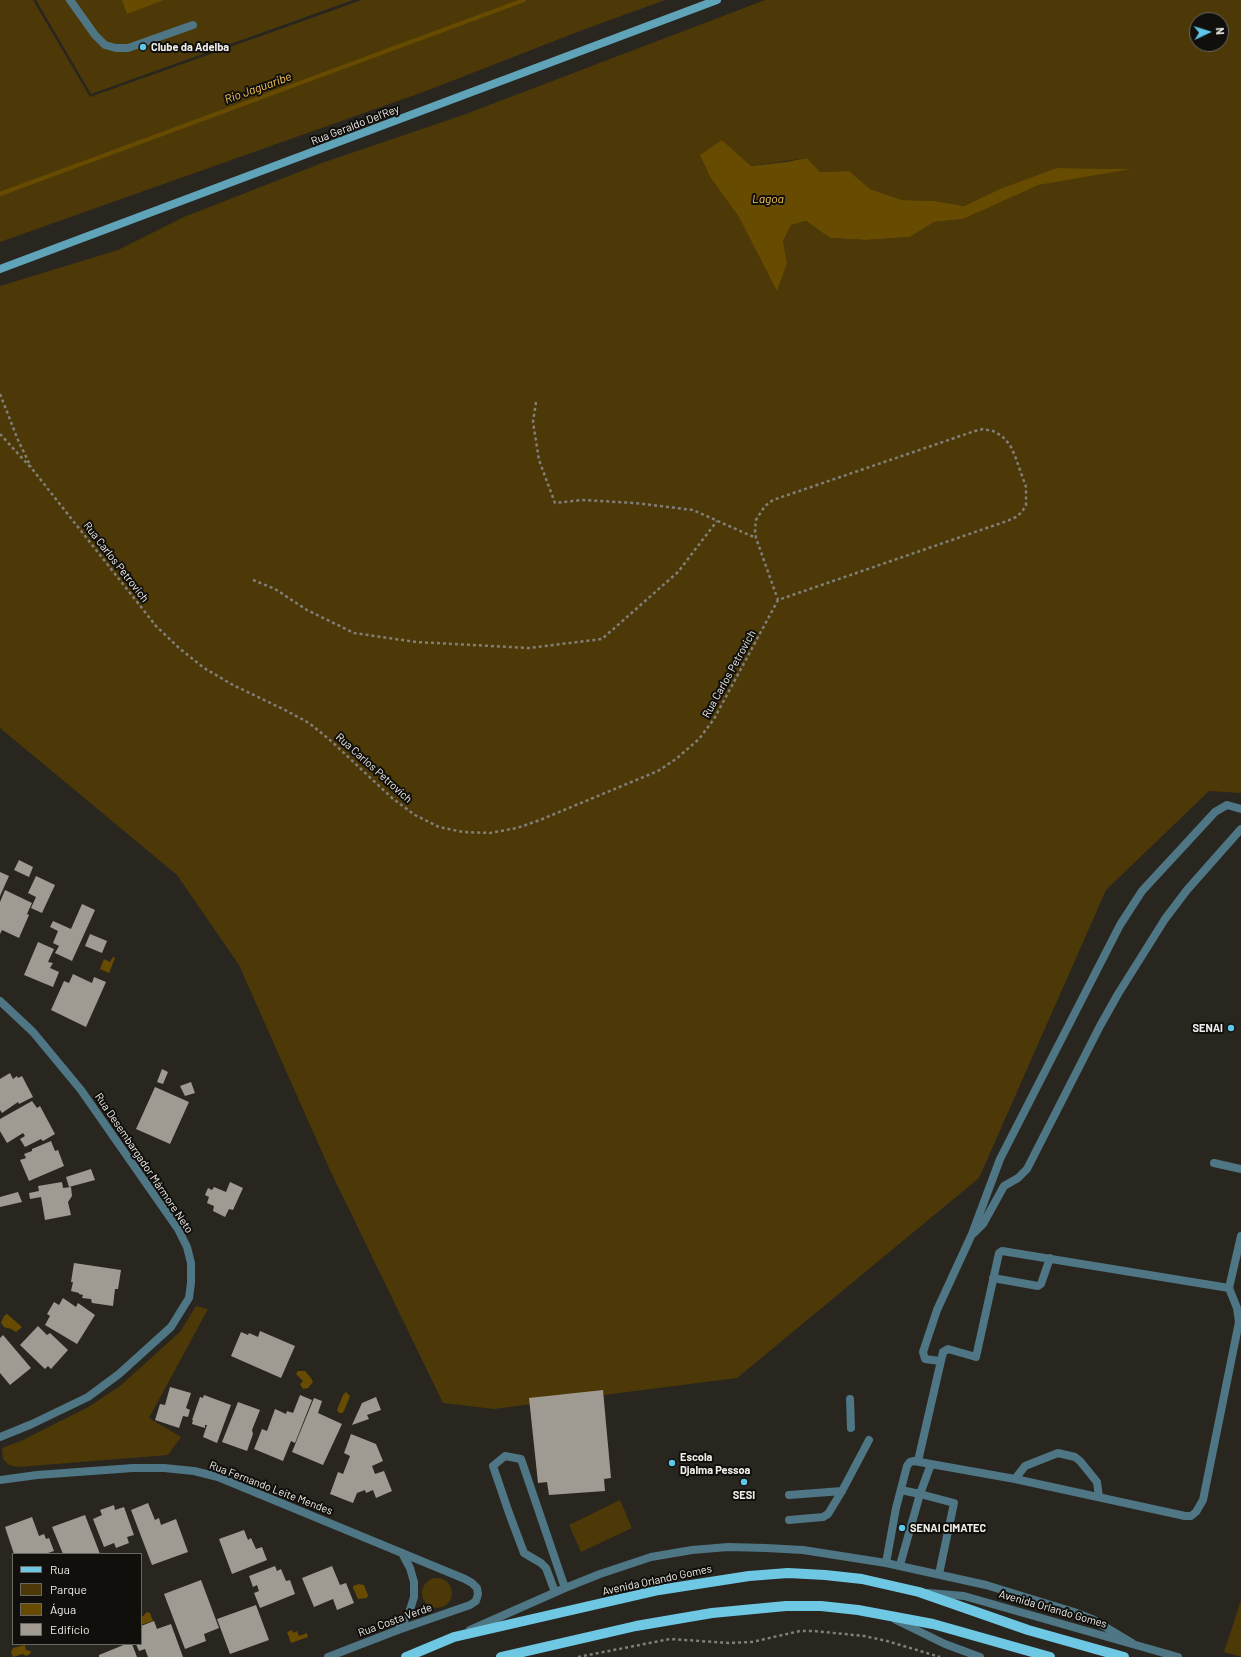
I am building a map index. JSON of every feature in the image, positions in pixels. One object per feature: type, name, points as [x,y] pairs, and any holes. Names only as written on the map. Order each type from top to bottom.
[{"type":"main road","name":"Rua Geraldo Del'Rey","points":[[0,269],[717,0]]},
{"type":"main road","name":"Avenida Orlando Gomes","points":[[406,1657],[454,1637],[659,1590],[748,1576],[788,1573],[862,1579],[919,1592],[1028,1630],[1124,1657]]},
{"type":"main road","points":[[501,1657],[636,1626],[712,1613],[786,1606],[821,1606],[858,1610],[946,1628],[1050,1657]]},
{"type":"street","points":[[70,0],[95,35],[105,45],[116,48],[128,48],[193,25]]},
{"type":"street","points":[[940,1361],[925,1359],[923,1352],[938,1310],[972,1234],[1000,1159],[1120,925],[1142,891],[1215,812],[1227,805],[1241,806]]},
{"type":"street","points":[[1227,805],[1241,809]]},
{"type":"street","points":[[972,1234],[984,1224],[1004,1186],[1018,1178],[1027,1169],[1107,1013],[1165,919],[1187,890],[1241,829]]},
{"type":"street","name":"Rua Desembargador Mármore Neto","points":[[0,1001],[33,1032],[81,1090],[178,1229],[187,1247],[191,1263],[189,1298],[171,1326],[120,1374],[88,1397],[32,1424],[0,1436]]},
{"type":"street","points":[[1214,1163],[1241,1169]]},
{"type":"street","points":[[886,1563],[896,1508],[907,1466],[910,1462],[918,1461],[1015,1479],[1185,1516],[1191,1516],[1196,1512],[1203,1500],[1239,1322],[1237,1308],[1229,1288],[1241,1236]]},
{"type":"street","points":[[918,1461],[943,1352],[948,1349],[976,1357],[993,1278],[999,1254],[1002,1251],[1229,1288]]},
{"type":"street","points":[[993,1278],[1038,1286],[1041,1284],[1050,1258]]},
{"type":"street","points":[[850,1399],[851,1428]]},
{"type":"street","points":[[789,1520],[823,1517],[828,1514],[869,1440]]},
{"type":"street","points":[[1015,1479],[1025,1466],[1058,1453],[1075,1457],[1080,1461],[1097,1482],[1099,1497]]},
{"type":"street","points":[[555,1592],[546,1568],[542,1563],[524,1553],[509,1513],[494,1466],[505,1456],[521,1459],[565,1588]]},
{"type":"street","points":[[900,1565],[920,1494],[931,1464]]},
{"type":"street","name":"Rua Fernando Leite Mendes","points":[[3,1479],[133,1468],[164,1468],[194,1471],[218,1477],[472,1583],[477,1588],[478,1594],[476,1601],[470,1606]]},
{"type":"street","points":[[0,1472],[3,1479]]},
{"type":"street","points":[[901,1490],[954,1503],[939,1574]]},
{"type":"street","points":[[789,1495],[842,1491]]},
{"type":"street","points":[[454,1637],[555,1592],[600,1574],[651,1557],[714,1549],[766,1548],[804,1550],[900,1565],[986,1585],[1074,1612],[1105,1626],[1136,1646]]},
{"type":"street","points":[[398,1630],[409,1614],[414,1597],[414,1582],[410,1568],[402,1553]]},
{"type":"street","name":"Avenida Orlando Gomes","points":[[919,1592],[964,1596],[1178,1657]]},
{"type":"street","name":"Rua Costa Verde","points":[[328,1657],[398,1630],[470,1606]]},
{"type":"street","points":[[890,1617],[945,1644],[980,1657]]},
{"type":"path","name":"Rua Carlos Petrovich","points":[[0,394],[18,440],[33,470]]},
{"type":"path","points":[[536,402],[533,422],[539,460],[555,503],[582,500],[635,503],[693,510],[756,538]]},
{"type":"path","points":[[984,429],[993,431],[1002,436],[1010,446],[1026,487],[1027,495],[1026,505],[1022,512],[1016,517],[778,600],[756,538],[755,530],[756,520],[765,506],[773,500],[975,431],[984,429]]},
{"type":"path","name":"Rua Carlos Petrovich","points":[[0,434],[33,470],[156,626],[179,648],[204,668],[233,685],[286,710],[309,723],[336,745],[392,798],[415,814],[439,827],[463,832],[490,833],[517,828],[540,820],[658,771],[676,759],[699,739],[714,719],[778,600]]},
{"type":"path","points":[[253,580],[275,589],[307,610],[354,633],[416,642],[529,648],[602,639],[678,572],[717,521]]},
{"type":"path","points":[[578,1657],[670,1639],[744,1643],[765,1640],[800,1631],[864,1636],[887,1641],[940,1657]]},
{"type":"green space","points":[[0,0],[33,0],[90,97],[362,0],[665,0],[580,31],[426,91],[0,242]]},
{"type":"green space","name":"Clube da Adelba","points":[[36,0],[353,0],[91,94]]},
{"type":"green space","points":[[765,0],[1241,0],[1241,793],[1209,791],[1106,890],[979,1178],[737,1378],[494,1409],[443,1403],[329,1168],[239,965],[177,875],[0,728],[0,286],[118,250],[184,217],[322,163],[463,115]],"holes":[[[722,140],[751,166],[807,158],[820,172],[849,171],[870,189],[902,200],[935,201],[964,206],[1002,188],[1056,168],[1128,169],[1039,185],[963,219],[934,222],[910,237],[866,240],[830,238],[806,221],[791,225],[783,241],[787,263],[739,217],[712,178]]]},
{"type":"green space","points":[[196,1306],[208,1309],[149,1418],[181,1437],[168,1455],[18,1467],[9,1465],[3,1459],[2,1448],[23,1440],[90,1406],[120,1386],[180,1332]]},
{"type":"green space","points":[[620,1500],[632,1528],[581,1552],[569,1525]]},
{"type":"green space","points":[[437,1578],[448,1582],[452,1593],[448,1604],[437,1608],[426,1604],[422,1593],[426,1582]]},
{"type":"green space","points":[[1241,1600],[1241,1657],[1224,1652]]},
{"type":"water","points":[[122,0],[164,0],[127,14]]},
{"type":"water","name":"Lagoa","points":[[722,140],[751,166],[807,158],[820,172],[849,171],[870,189],[902,200],[935,201],[964,206],[1002,188],[1056,168],[1131,169],[1039,185],[963,219],[934,222],[910,237],[866,240],[830,238],[806,221],[791,225],[783,241],[787,263],[777,291],[739,217],[711,178],[700,155]]},
{"type":"water","points":[[113,957],[115,958],[109,973],[100,969],[104,959],[110,962]]},
{"type":"water","points":[[7,1314],[22,1327],[16,1332],[4,1327],[1,1323],[4,1316]]},
{"type":"water","points":[[298,1371],[305,1371],[311,1378],[313,1382],[308,1388],[303,1389],[300,1384],[303,1381],[296,1374]]},
{"type":"water","points":[[346,1392],[350,1396],[344,1411],[339,1413],[337,1410],[343,1395]]},
{"type":"water","points":[[359,1584],[364,1585],[368,1595],[367,1598],[358,1599],[353,1586]]},
{"type":"water","points":[[147,1612],[150,1613],[153,1621],[142,1625],[142,1617]]},
{"type":"water","points":[[292,1630],[293,1633],[297,1631],[299,1636],[307,1633],[308,1637],[291,1643],[287,1632]]},
{"type":"water","points":[[25,1645],[26,1650],[31,1651],[30,1654],[26,1656],[23,1654],[13,1657],[11,1652],[13,1648]]},
{"type":"building","points":[[19,860],[33,867],[29,877],[14,870]]},
{"type":"building","points":[[0,872],[9,876],[0,896]]},
{"type":"building","points":[[36,876],[55,885],[42,913],[31,908],[36,897],[28,893]]},
{"type":"building","points":[[5,890],[32,903],[27,914],[29,915],[19,938],[2,930],[0,934],[0,902]]},
{"type":"building","points":[[82,904],[95,910],[72,961],[55,953],[59,946],[53,943],[58,931],[50,927],[53,921],[71,929]]},
{"type":"building","points":[[90,934],[107,941],[102,953],[85,946]]},
{"type":"building","points":[[38,942],[54,949],[48,962],[53,963],[50,968],[59,972],[53,987],[24,975]]},
{"type":"building","points":[[73,974],[92,983],[94,977],[106,982],[86,1027],[51,1010],[64,981],[69,983]]},
{"type":"building","points":[[162,1069],[168,1072],[163,1084],[157,1082]]},
{"type":"building","points":[[10,1073],[13,1079],[17,1076],[18,1078],[22,1076],[33,1097],[19,1104],[18,1102],[2,1113],[0,1110],[0,1079]]},
{"type":"building","points":[[191,1082],[195,1093],[185,1096],[180,1086]]},
{"type":"building","points":[[155,1087],[189,1102],[170,1144],[136,1129]]},
{"type":"building","points":[[32,1101],[37,1108],[40,1106],[55,1134],[43,1141],[41,1139],[25,1147],[20,1139],[25,1136],[23,1133],[7,1143],[0,1131],[0,1119]]},
{"type":"building","points":[[51,1141],[55,1151],[58,1150],[64,1166],[29,1181],[20,1160],[26,1158],[24,1154],[32,1151],[32,1149]]},
{"type":"building","points":[[91,1169],[95,1180],[69,1187],[66,1177]]},
{"type":"building","points":[[62,1182],[63,1188],[71,1187],[72,1196],[68,1202],[71,1215],[45,1220],[41,1197],[30,1199],[29,1193],[39,1191],[38,1186]]},
{"type":"building","points":[[230,1182],[243,1188],[233,1210],[229,1209],[225,1217],[213,1211],[214,1206],[207,1203],[209,1197],[205,1195],[208,1188],[212,1190],[214,1187],[226,1192]]},
{"type":"building","points":[[18,1192],[22,1202],[0,1207],[0,1197]]},
{"type":"building","points":[[74,1263],[121,1270],[118,1289],[115,1289],[113,1306],[92,1303],[91,1299],[82,1298],[83,1295],[71,1291]]},
{"type":"building","points":[[63,1298],[76,1307],[78,1303],[95,1315],[77,1344],[45,1325],[50,1316],[47,1314],[54,1302],[59,1305]]},
{"type":"building","points":[[38,1326],[47,1335],[50,1333],[68,1350],[51,1369],[48,1366],[45,1369],[20,1345]]},
{"type":"building","points":[[260,1331],[295,1346],[281,1378],[231,1356],[241,1332],[248,1335],[249,1333],[258,1337]]},
{"type":"building","points":[[3,1335],[31,1368],[10,1385],[0,1373],[0,1338]]},
{"type":"building","points":[[170,1387],[191,1393],[186,1408],[190,1410],[188,1417],[183,1416],[179,1428],[155,1420],[160,1404],[165,1405]]},
{"type":"building","points":[[603,1390],[611,1478],[604,1479],[605,1491],[549,1495],[547,1482],[538,1483],[529,1398]]},
{"type":"building","points":[[204,1395],[231,1405],[217,1443],[203,1437],[207,1425],[205,1425],[205,1428],[192,1424],[200,1397],[203,1398]]},
{"type":"building","points":[[300,1395],[312,1400],[295,1443],[291,1441],[283,1461],[254,1449],[262,1429],[267,1431],[275,1409],[286,1414],[287,1411],[293,1413]]},
{"type":"building","points":[[376,1397],[381,1410],[367,1415],[369,1419],[352,1425],[362,1403]]},
{"type":"building","points":[[314,1398],[322,1401],[318,1413],[342,1424],[323,1465],[292,1452]]},
{"type":"building","points":[[238,1402],[260,1410],[252,1430],[253,1434],[247,1451],[222,1442]]},
{"type":"building","points":[[351,1434],[376,1444],[383,1461],[372,1466],[375,1474],[384,1471],[392,1491],[376,1498],[373,1490],[366,1493],[365,1490],[357,1493],[353,1503],[330,1494],[338,1472],[343,1474],[350,1456],[344,1453]]},
{"type":"building","points":[[148,1503],[155,1520],[159,1518],[161,1525],[176,1519],[188,1552],[152,1565],[131,1510]]},
{"type":"building","points":[[114,1505],[115,1510],[124,1507],[134,1535],[127,1537],[129,1543],[116,1548],[114,1543],[104,1547],[93,1519],[102,1515],[100,1510]]},
{"type":"building","points":[[85,1515],[100,1553],[63,1553],[52,1527]]},
{"type":"building","points":[[32,1517],[39,1536],[44,1534],[46,1539],[49,1538],[54,1551],[48,1553],[14,1553],[5,1527]]},
{"type":"building","points":[[244,1530],[248,1540],[251,1538],[256,1549],[262,1547],[267,1560],[232,1574],[219,1539]]},
{"type":"building","points":[[275,1566],[277,1571],[281,1569],[286,1581],[290,1580],[295,1594],[260,1608],[254,1593],[259,1591],[257,1585],[253,1587],[249,1576]]},
{"type":"building","points":[[332,1566],[340,1585],[346,1583],[354,1603],[337,1610],[333,1599],[314,1607],[302,1578]]},
{"type":"building","points":[[201,1580],[219,1628],[204,1634],[206,1641],[185,1649],[164,1594]]},
{"type":"building","points":[[256,1605],[269,1640],[230,1654],[217,1619]]},
{"type":"building","points":[[154,1621],[157,1629],[171,1624],[183,1657],[148,1657],[145,1649],[139,1651],[136,1645],[142,1645],[142,1626]]},
{"type":"building","points":[[124,1645],[132,1645],[137,1657],[99,1657],[99,1655]]},
{"type":"waterway","name":"Rio Jaguaribe","points":[[0,194],[524,0]]},
{"type":"place","name":"Clube da Adelba","points":[[143,47]]},
{"type":"place","name":"SENAI","points":[[1231,1028]]},
{"type":"place","name":"Escola Djalma Pessoa","points":[[672,1463]]},
{"type":"place","name":"SESI","points":[[744,1482]]},
{"type":"place","name":"SENAI CIMATEC","points":[[902,1528]]}]
